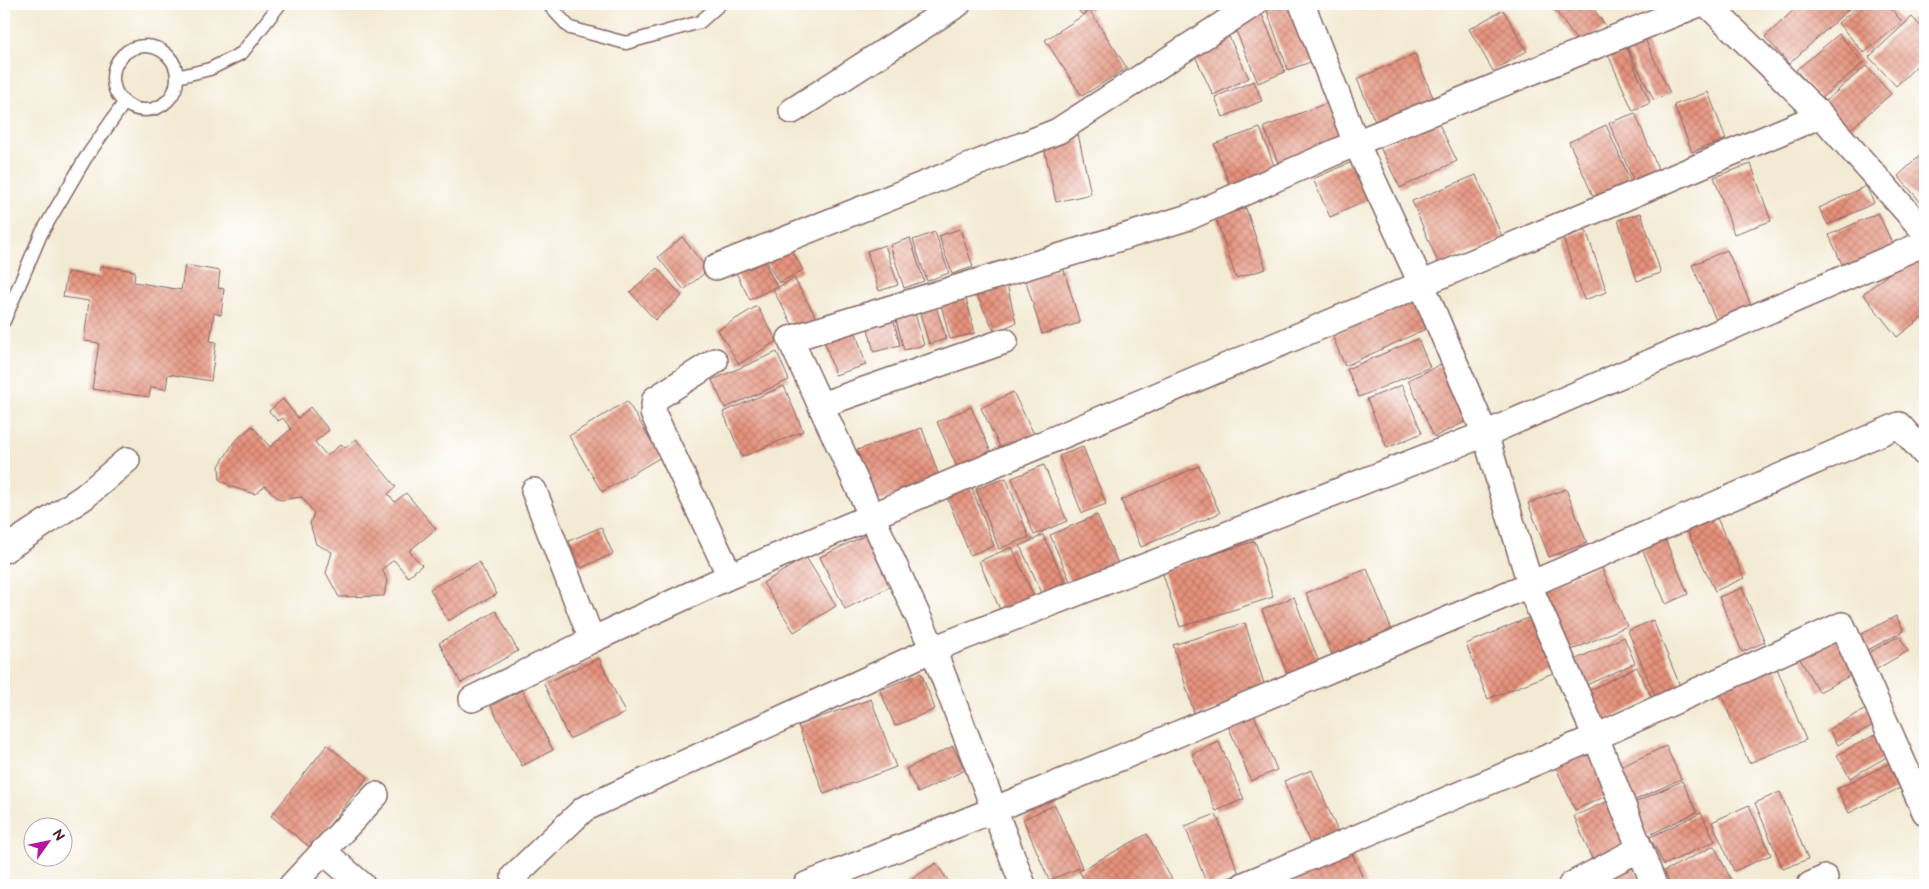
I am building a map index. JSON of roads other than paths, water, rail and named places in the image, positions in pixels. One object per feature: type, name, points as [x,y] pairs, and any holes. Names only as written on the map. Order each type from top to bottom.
[{"type":"street","points":[[792,111],[958,4]]},
{"type":"street","points":[[716,267],[1058,131],[1254,4]]},
{"type":"street","points":[[1302,4],[1356,143],[1422,285],[1485,434],[1534,596],[1596,737],[1654,885]]},
{"type":"street","points":[[1023,885],[932,649],[790,339],[1189,217],[1356,143],[1699,4]]},
{"type":"street","points":[[1707,4],[1821,115],[1925,232]]},
{"type":"street","points":[[472,699],[592,640],[730,576],[1821,115]]},
{"type":"street","points":[[514,876],[584,810],[932,649],[1485,434],[1925,242]]},
{"type":"street","points":[[822,406],[1005,341]]},
{"type":"street","points":[[715,361],[655,399],[653,413],[730,576]]},
{"type":"street","points":[[806,885],[995,811],[1899,425],[1925,454]]},
{"type":"street","points":[[4,550],[84,497],[127,460]]},
{"type":"street","points":[[534,491],[592,640]]},
{"type":"street","points":[[1244,885],[1284,878],[1842,625],[1925,812]]},
{"type":"street","points":[[292,885],[376,795]]},
{"type":"street","points":[[1570,885],[1640,849]]},
{"type":"street","points":[[324,851],[362,885]]},
{"type":"lane","points":[[177,77],[210,70],[242,53],[280,4]]},
{"type":"lane","points":[[548,4],[570,28],[626,44],[700,22],[720,4]]},
{"type":"lane","points":[[139,46],[157,48],[171,60],[177,77],[173,95],[159,107],[141,110],[124,103],[114,88],[113,70],[122,54],[139,46]]},
{"type":"lane","points":[[4,321],[41,234],[85,158],[124,103]]}]
